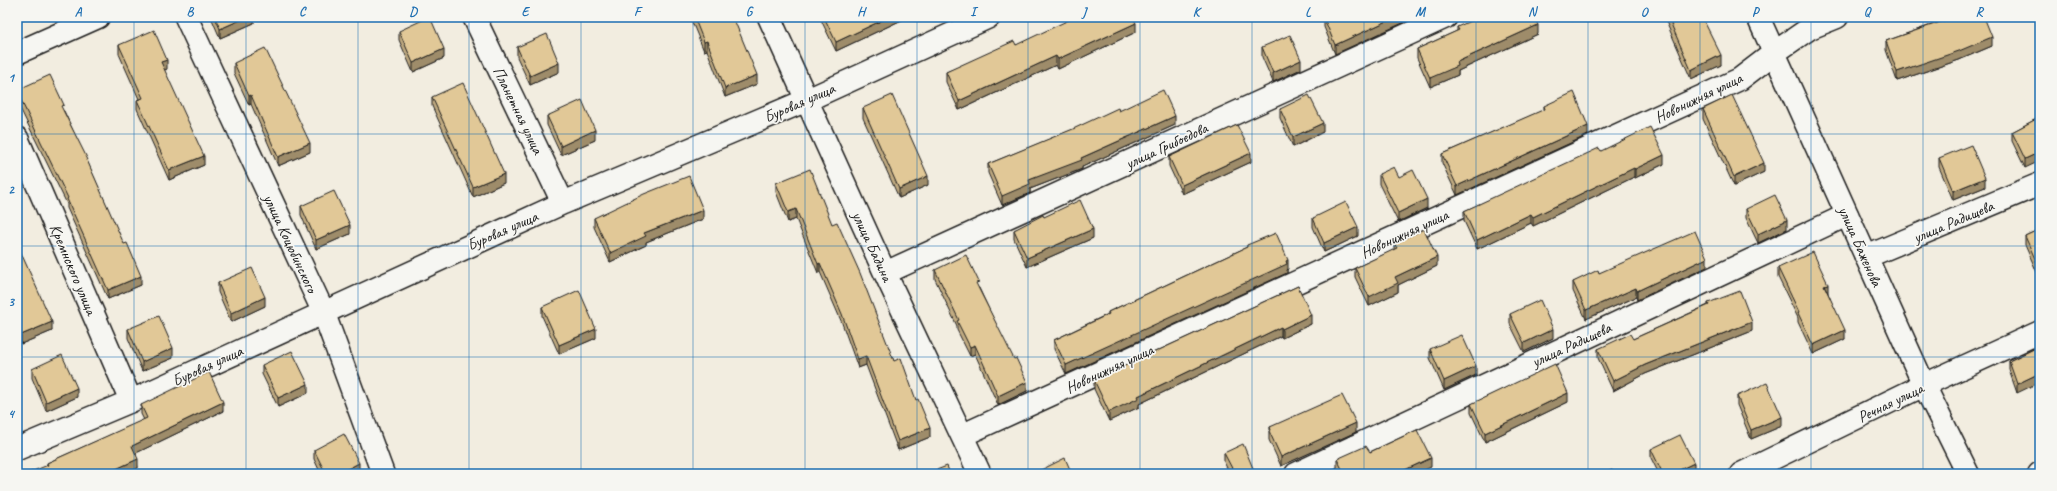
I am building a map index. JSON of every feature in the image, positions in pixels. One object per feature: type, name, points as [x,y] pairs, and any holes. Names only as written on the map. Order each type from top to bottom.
[{"type":"street","points":[[17,53],[98,17]]},
{"type":"street","name":"улица Коцюбинского","points":[[186,17],[323,311],[383,474]]},
{"type":"street","name":"Планетная улица","points":[[474,17],[563,203]]},
{"type":"street","name":"улица Бадина","points":[[770,17],[885,273],[963,435],[980,474]]},
{"type":"street","name":"Буровая улица","points":[[17,449],[131,401],[323,311],[563,203],[807,100],[989,17]]},
{"type":"street","name":"улица Грибоедова","points":[[885,273],[1446,17]]},
{"type":"street","name":"улица Баженова","points":[[1758,17],[1924,385],[1968,474]]},
{"type":"street","name":"Новонижняя улица","points":[[963,435],[1740,79],[1810,28],[1837,17]]},
{"type":"street","name":"Кремнского улица","points":[[17,138],[131,401]]},
{"type":"street","name":"улица Радищева","points":[[1866,257],[2040,184]]},
{"type":"street","name":"улица Радищева","points":[[1296,474],[1847,215]]},
{"type":"street","name":"Речная улица","points":[[1742,474],[1924,385],[2040,332]]},
{"type":"building","points":[[215,17],[247,17],[220,29]]},
{"type":"building","points":[[429,17],[444,49],[413,63],[399,31]]},
{"type":"building","points":[[694,17],[733,17],[757,75],[725,88],[707,41],[704,42]]},
{"type":"building","points":[[824,17],[889,17],[836,42]]},
{"type":"building","points":[[1075,17],[1133,17],[1136,23],[1058,59],[1056,56],[959,101],[946,72],[1014,41],[1016,45]]},
{"type":"building","points":[[1396,17],[1335,45],[1324,18]]},
{"type":"building","points":[[1479,17],[1534,17],[1538,25],[1457,62],[1458,66],[1430,78],[1417,49],[1459,30],[1457,27]]},
{"type":"building","points":[[1668,17],[1702,17],[1721,55],[1691,70]]},
{"type":"building","points":[[1984,17],[1992,37],[1959,51],[1897,72],[1886,41],[1946,20],[1945,18]]},
{"type":"building","points":[[154,30],[167,60],[161,62],[204,156],[169,170],[137,100],[143,98],[119,45]]},
{"type":"building","points":[[547,34],[559,63],[530,76],[517,47]]},
{"type":"building","points":[[1290,35],[1301,60],[1273,73],[1262,47]]},
{"type":"building","points":[[265,48],[310,143],[278,157],[251,95],[249,96],[234,63]]},
{"type":"building","points":[[50,75],[64,105],[61,106],[88,160],[124,244],[127,243],[141,276],[108,290],[67,199],[68,198],[17,92],[17,90]]},
{"type":"building","points":[[463,83],[504,174],[473,187],[432,97]]},
{"type":"building","points":[[1163,90],[1175,116],[1081,158],[1082,160],[1029,180],[1030,184],[1002,196],[988,164],[1073,129],[1118,108],[1119,111]]},
{"type":"building","points":[[1574,92],[1588,126],[1457,186],[1442,154],[1545,109],[1544,106]]},
{"type":"building","points":[[892,95],[928,176],[899,189],[863,108]]},
{"type":"building","points":[[1309,95],[1323,123],[1293,137],[1280,109]]},
{"type":"building","points":[[1732,95],[1764,163],[1734,177],[1703,109]]},
{"type":"building","points":[[582,100],[595,130],[561,146],[547,116]]},
{"type":"building","points":[[2040,117],[2040,152],[2025,159],[2012,132]]},
{"type":"building","points":[[1237,125],[1251,153],[1182,185],[1169,157]]},
{"type":"building","points":[[1650,127],[1664,155],[1533,217],[1531,214],[1477,240],[1464,211],[1599,148],[1601,151]]},
{"type":"building","points":[[1971,145],[1985,178],[1953,191],[1939,158]]},
{"type":"building","points":[[1394,167],[1399,177],[1413,170],[1427,199],[1398,213],[1379,174]]},
{"type":"building","points":[[810,169],[832,224],[837,222],[860,273],[894,361],[901,358],[916,400],[918,399],[930,428],[898,441],[866,356],[858,359],[842,314],[820,263],[818,264],[796,209],[788,212],[776,183]]},
{"type":"building","points":[[689,176],[703,210],[644,233],[646,236],[610,253],[594,218],[644,194]]},
{"type":"building","points":[[334,191],[350,225],[316,240],[301,206]]},
{"type":"building","points":[[1775,195],[1787,220],[1758,234],[1746,209]]},
{"type":"building","points":[[1080,200],[1093,229],[1027,258],[1014,230],[1043,215],[1044,217]]},
{"type":"building","points":[[1346,202],[1358,227],[1324,243],[1313,218]]},
{"type":"building","points":[[1424,229],[1437,257],[1395,277],[1398,283],[1369,297],[1355,268],[1397,248],[1394,243]]},
{"type":"building","points":[[2040,229],[2040,268],[2039,268],[2025,236]]},
{"type":"building","points":[[1695,231],[1707,258],[1637,291],[1636,288],[1586,310],[1573,282],[1598,270],[1599,273]]},
{"type":"building","points":[[1276,233],[1288,260],[1286,261],[1287,264],[1066,365],[1054,340],[1109,314],[1108,312],[1247,247],[1247,245]]},
{"type":"building","points":[[17,244],[52,322],[21,335],[17,325]]},
{"type":"building","points":[[1813,252],[1828,284],[1824,285],[1845,330],[1813,345],[1778,268]]},
{"type":"building","points":[[966,255],[979,282],[976,283],[1014,359],[1016,358],[1027,382],[998,396],[975,345],[970,347],[957,321],[959,320],[935,270]]},
{"type":"building","points":[[252,268],[265,297],[231,313],[218,283]]},
{"type":"building","points":[[1298,286],[1311,315],[1282,329],[1281,327],[1138,396],[1139,398],[1109,412],[1094,380]]},
{"type":"building","points":[[579,290],[596,329],[559,345],[542,307]]},
{"type":"building","points":[[1740,291],[1752,322],[1645,365],[1613,381],[1598,349],[1630,334],[1633,339],[1709,305],[1708,303]]},
{"type":"building","points":[[1540,300],[1553,329],[1524,343],[1510,314]]},
{"type":"building","points":[[159,316],[173,348],[142,362],[128,329]]},
{"type":"building","points":[[1462,335],[1476,366],[1444,381],[1430,349]]},
{"type":"building","points":[[2040,346],[2040,373],[2017,384],[2009,361]]},
{"type":"building","points":[[292,351],[308,384],[278,398],[262,365]]},
{"type":"building","points":[[62,355],[77,388],[46,402],[32,369]]},
{"type":"building","points":[[1555,364],[1568,393],[1485,433],[1471,404]]},
{"type":"building","points":[[209,372],[223,402],[132,446],[138,459],[105,474],[26,474],[147,418],[141,405]]},
{"type":"building","points":[[1767,383],[1782,417],[1751,430],[1737,396]]},
{"type":"building","points":[[1342,395],[1356,423],[1281,457],[1269,431],[1271,430],[1270,427]]},
{"type":"building","points":[[1417,430],[1431,458],[1396,474],[1331,474],[1342,469],[1337,459],[1366,446],[1370,452]]},
{"type":"building","points":[[344,434],[359,463],[338,474],[326,474],[314,450]]},
{"type":"building","points":[[1680,435],[1694,463],[1671,474],[1663,474],[1651,449]]},
{"type":"building","points":[[1243,444],[1255,473],[1235,474],[1224,453]]},
{"type":"building","points":[[1065,458],[1072,474],[1035,473]]},
{"type":"building","points":[[947,466],[950,474],[926,474]]},
{"type":"building","points":[[1612,470],[1613,474],[1604,474]]},
{"type":"building","points":[[519,471],[520,474],[513,474]]}]
